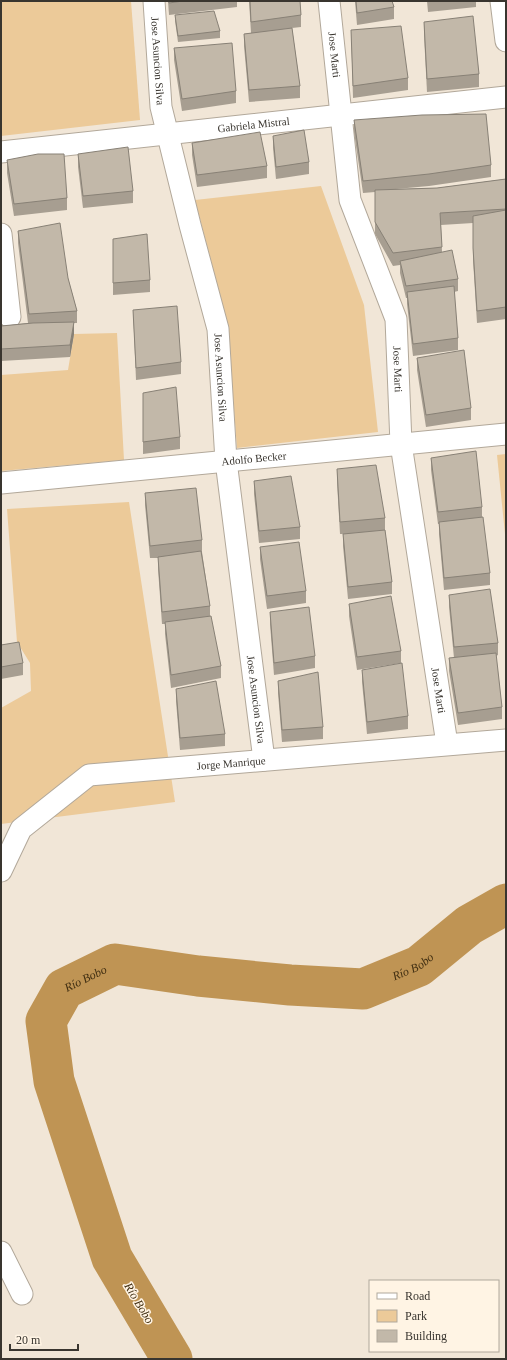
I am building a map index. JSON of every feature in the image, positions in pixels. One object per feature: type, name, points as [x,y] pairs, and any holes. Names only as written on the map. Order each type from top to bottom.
[{"type":"street","name":"Jose Asuncion Silva","points":[[154,1],[161,107],[190,225],[218,329],[226,461],[264,760]]},
{"type":"street","name":"Jose Marti","points":[[329,1],[350,200],[396,319],[401,444],[447,744]]},
{"type":"street","points":[[501,1],[506,41]]},
{"type":"street","name":"Gabriela Mistral","points":[[1,152],[506,97]]},
{"type":"street","points":[[1,234],[10,317]]},
{"type":"street","name":"Adolfo Becker","points":[[1,484],[506,434]]},
{"type":"street","name":"Jorge Manrique","points":[[1,871],[21,830],[90,775],[506,740]]},
{"type":"street","points":[[1,1252],[22,1294]]},
{"type":"green space","points":[[1,1],[131,1],[140,120],[1,136]]},
{"type":"green space","points":[[321,186],[364,305],[378,432],[237,448],[227,321],[195,200]]},
{"type":"green space","points":[[117,333],[124,460],[1,471],[1,375],[68,370],[74,334]]},
{"type":"green space","points":[[506,454],[506,544],[497,455]]},
{"type":"green space","points":[[129,502],[175,802],[1,824],[1,708],[31,691],[30,663],[17,642],[7,509]]},
{"type":"building","points":[[169,1],[183,1],[169,3]]},
{"type":"building","points":[[250,1],[300,1],[301,15],[251,22]]},
{"type":"building","points":[[356,1],[392,1],[394,7],[357,13]]},
{"type":"building","points":[[214,11],[220,31],[178,36],[175,15]]},
{"type":"building","points":[[473,16],[479,74],[427,79],[424,22]]},
{"type":"building","points":[[401,26],[408,78],[353,86],[351,30]]},
{"type":"building","points":[[292,28],[300,86],[249,90],[244,34]]},
{"type":"building","points":[[232,43],[236,91],[182,99],[174,48]]},
{"type":"building","points":[[486,114],[491,165],[429,174],[363,181],[354,120],[422,115]]},
{"type":"building","points":[[304,130],[309,162],[276,167],[273,136]]},
{"type":"building","points":[[260,132],[267,166],[197,175],[192,143]]},
{"type":"building","points":[[128,147],[133,191],[83,196],[78,154]]},
{"type":"building","points":[[38,154],[64,154],[67,198],[14,204],[7,160]]},
{"type":"building","points":[[506,179],[506,209],[440,213],[442,247],[393,253],[375,222],[375,190],[437,188]]},
{"type":"building","points":[[506,210],[506,307],[477,311],[473,248],[473,216]]},
{"type":"building","points":[[60,223],[68,278],[77,311],[29,314],[18,231]]},
{"type":"building","points":[[147,234],[150,280],[113,283],[113,239]]},
{"type":"building","points":[[452,250],[458,279],[406,286],[400,261]]},
{"type":"building","points":[[454,286],[458,338],[413,344],[407,292]]},
{"type":"building","points":[[177,306],[181,362],[136,368],[133,310]]},
{"type":"building","points":[[74,322],[70,345],[1,349],[1,326],[33,323]]},
{"type":"building","points":[[464,350],[471,408],[426,415],[417,358]]},
{"type":"building","points":[[176,387],[180,437],[143,442],[143,393]]},
{"type":"building","points":[[476,451],[482,507],[438,512],[431,458]]},
{"type":"building","points":[[376,465],[385,518],[340,522],[337,469]]},
{"type":"building","points":[[291,476],[300,527],[259,531],[254,481]]},
{"type":"building","points":[[196,488],[202,540],[150,546],[145,493]]},
{"type":"building","points":[[483,517],[490,573],[444,578],[439,522]]},
{"type":"building","points":[[385,530],[392,582],[348,587],[343,534]]},
{"type":"building","points":[[299,542],[306,591],[267,596],[260,547]]},
{"type":"building","points":[[201,551],[210,606],[162,612],[158,557]]},
{"type":"building","points":[[490,589],[498,643],[454,647],[449,595]]},
{"type":"building","points":[[391,596],[401,651],[357,657],[349,604]]},
{"type":"building","points":[[309,607],[315,656],[274,663],[270,612]]},
{"type":"building","points":[[211,616],[221,666],[171,675],[165,622]]},
{"type":"building","points":[[19,642],[23,663],[1,667],[1,645]]},
{"type":"building","points":[[496,653],[502,707],[458,713],[449,658]]},
{"type":"building","points":[[402,663],[408,716],[367,722],[362,670]]},
{"type":"building","points":[[318,672],[323,727],[282,730],[278,681]]},
{"type":"building","points":[[216,681],[225,734],[180,738],[176,689]]},
{"type":"waterway","name":"Río Bobo","points":[[172,1359],[112,1258],[54,1081],[46,1021],[64,989],[115,964],[198,976],[290,985],[363,989],[419,966],[469,925],[506,904]]}]
